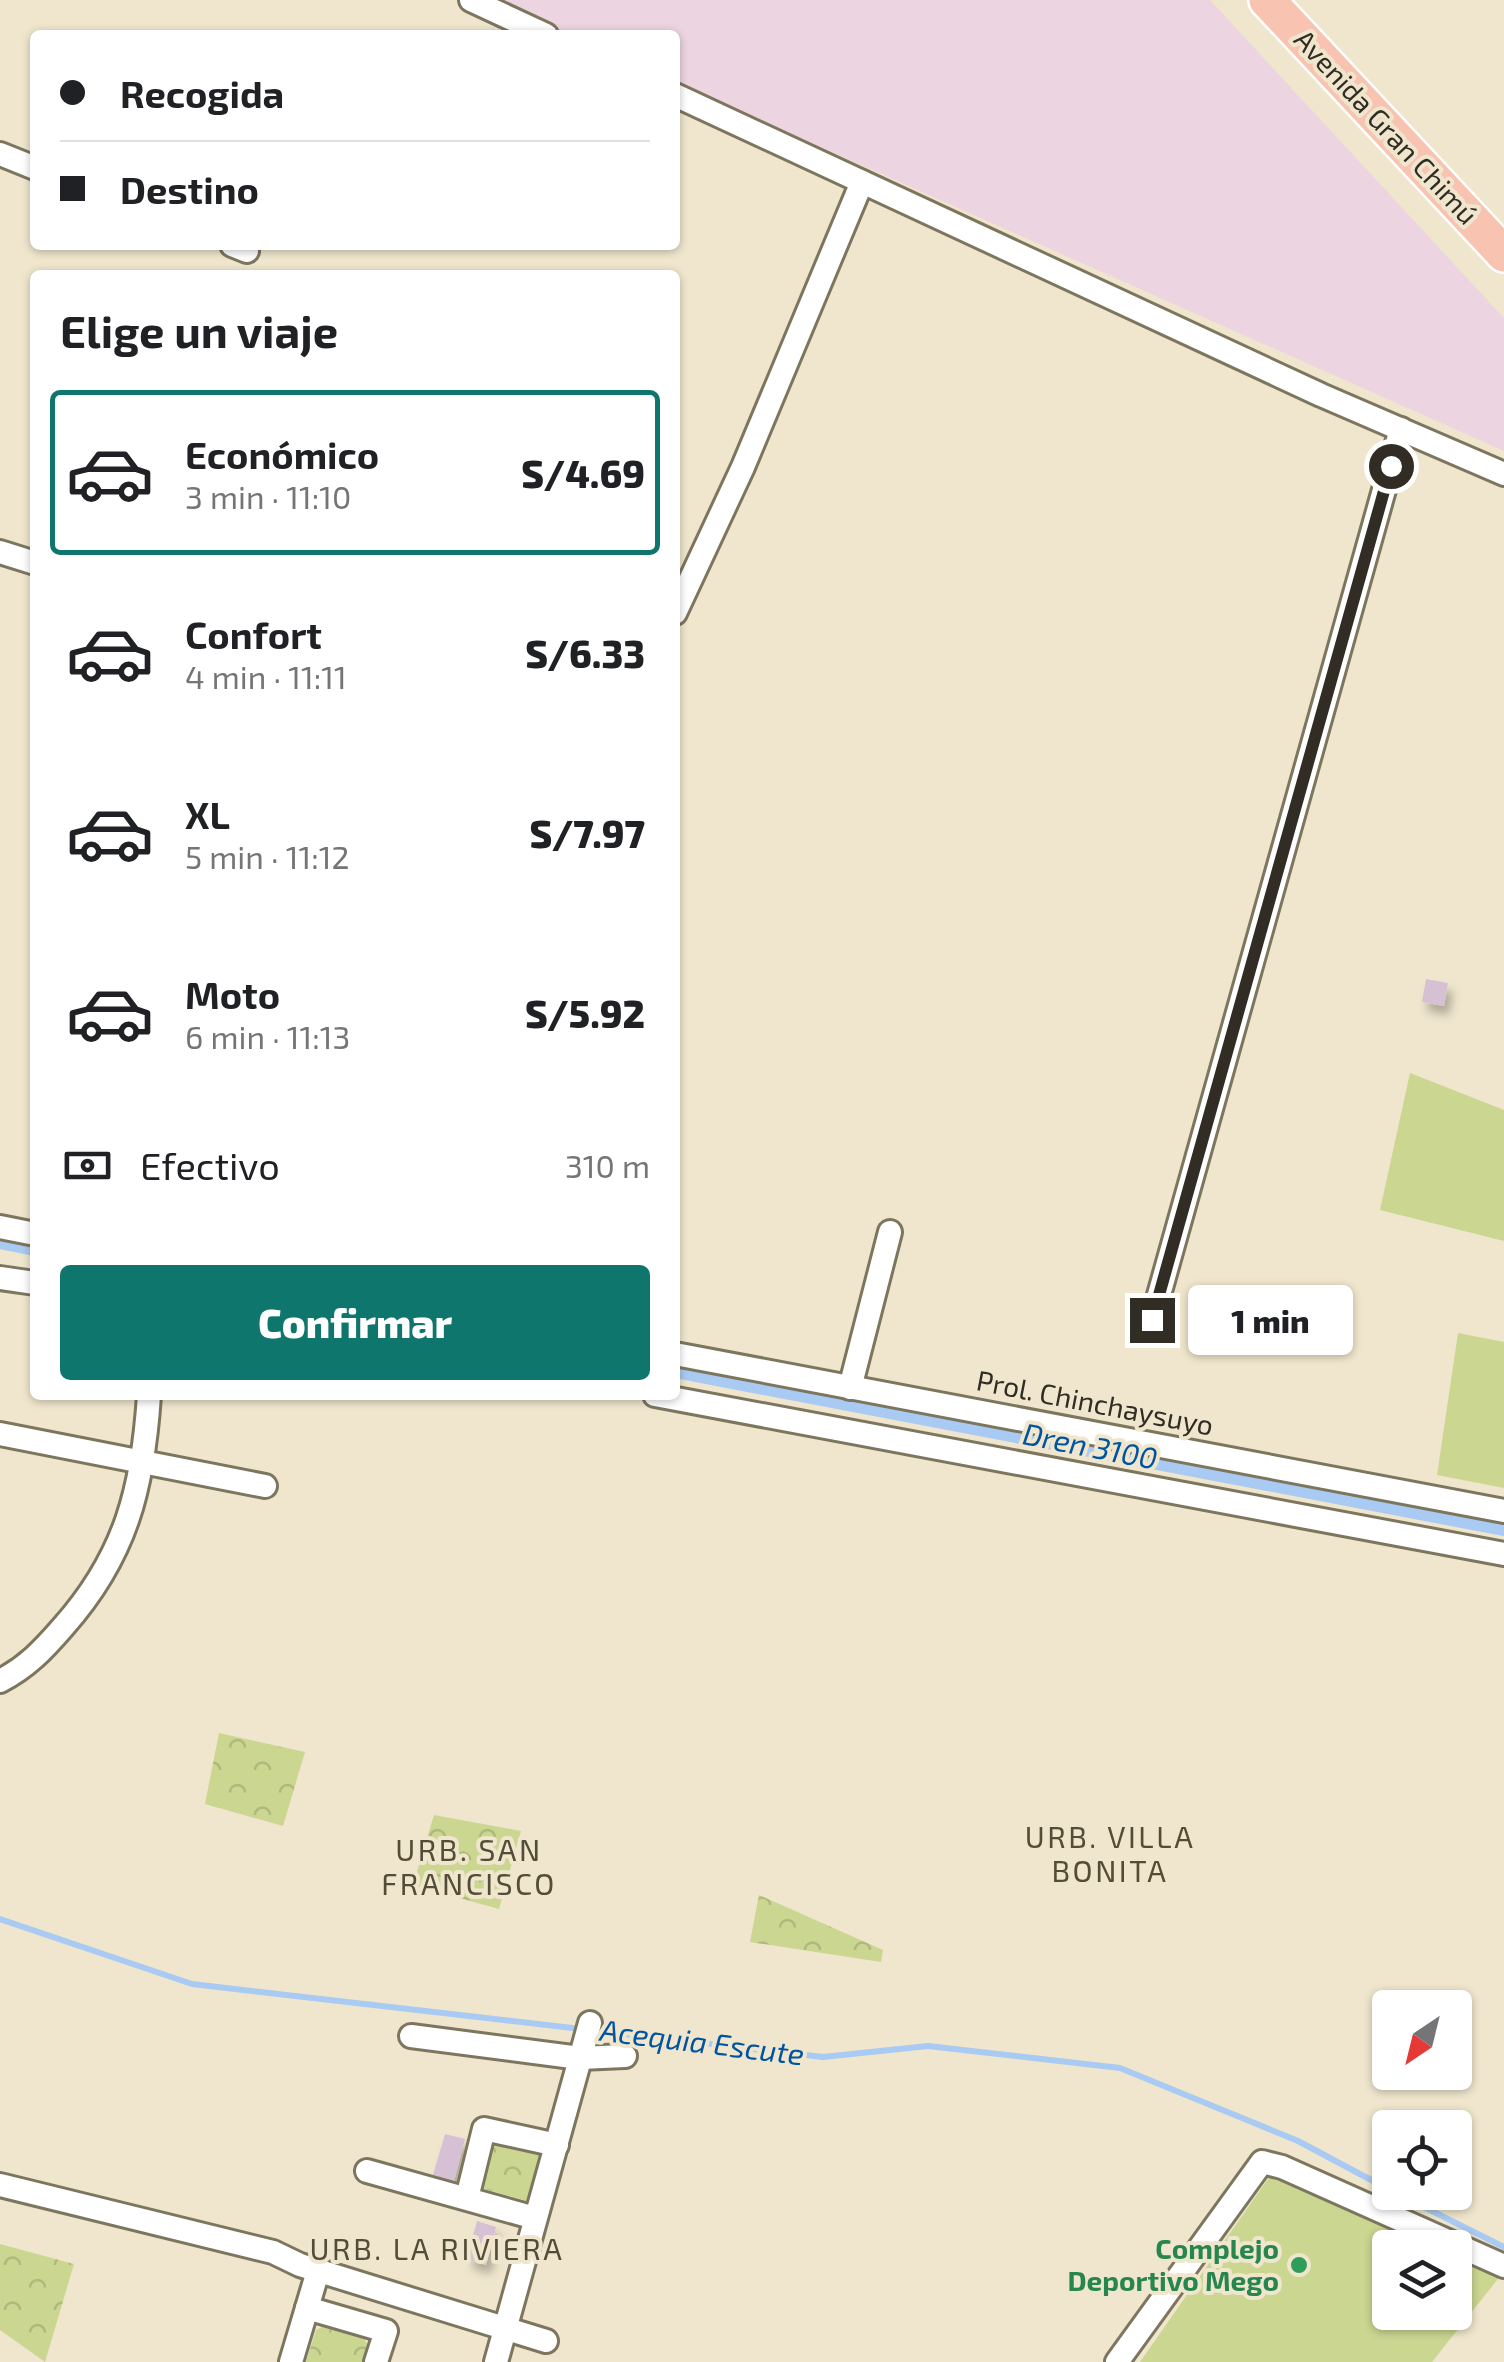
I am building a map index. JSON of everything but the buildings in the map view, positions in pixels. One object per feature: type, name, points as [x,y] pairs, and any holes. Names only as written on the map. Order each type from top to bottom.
[{"type":"highway","name":"Avenida Gran Chimú","points":[[1267,0],[1504,254]]},
{"type":"highway","name":"Avenida Gran Chimú","points":[[1294,0],[1504,224]]},
{"type":"street","points":[[471,0],[535,30]]},
{"type":"street","points":[[680,97],[1504,474]]},
{"type":"street","points":[[0,154],[30,166]]},
{"type":"street","points":[[680,602],[744,467],[862,182]]},
{"type":"street","points":[[1152,1320],[1401,429]]},
{"type":"street","points":[[0,552],[30,561]]},
{"type":"street","points":[[0,1227],[30,1233]]},
{"type":"street","points":[[850,1388],[890,1232]]},
{"type":"street","points":[[0,1278],[30,1283]]},
{"type":"street","name":"Prol. Chinchaysuyo","points":[[680,1355],[1504,1512]]},
{"type":"street","points":[[0,1681],[28,1667],[92,1594],[128,1526],[145,1462],[149,1400]]},
{"type":"street","points":[[680,1400],[1504,1554]]},
{"type":"street","points":[[0,1434],[265,1486]]},
{"type":"street","points":[[411,2036],[585,2040],[626,2056]]},
{"type":"street","points":[[496,2362],[585,2040]]},
{"type":"street","points":[[466,2198],[484,2129],[557,2145]]},
{"type":"street","points":[[1117,2362],[1262,2162],[1504,2266]]},
{"type":"street","points":[[366,2170],[535,2218]]},
{"type":"street","points":[[0,2185],[273,2252],[318,2270],[546,2340]]},
{"type":"street","points":[[291,2362],[318,2270]]},
{"type":"street","points":[[307,2308],[386,2332],[376,2362]]},
{"type":"shaded area","points":[[490,0],[1210,0],[1504,318],[1504,451],[680,84],[680,30],[558,30]]},
{"type":"green space","points":[[1410,1073],[1504,1110],[1504,1241],[1380,1210]]},
{"type":"green space","points":[[1458,1333],[1504,1342],[1504,1488],[1437,1475]]},
{"type":"green space","points":[[219,1733],[305,1752],[283,1826],[205,1804]]},
{"type":"green space","points":[[434,1815],[521,1831],[499,1909],[413,1885]]},
{"type":"green space","points":[[759,1895],[883,1950],[881,1962],[750,1942]]},
{"type":"green space","points":[[490,2143],[541,2149],[527,2201],[478,2187]]},
{"type":"green space","name":"Complejo Deportivo Mego","points":[[1272,2173],[1401,2230],[1372,2230],[1372,2330],[1457,2330],[1432,2362],[1140,2362]]},
{"type":"green space","points":[[0,2244],[74,2264],[45,2362],[0,2330]]},
{"type":"green space","name":"Complejo Deportivo Mego","points":[[1472,2262],[1501,2275],[1472,2312]]},
{"type":"green space","points":[[322,2327],[364,2339],[368,2345],[362,2362],[306,2362],[316,2330]]},
{"type":"waterway","name":"Dren 3100","points":[[0,1239],[30,1245]]},
{"type":"waterway","name":"Dren 3100","points":[[680,1369],[1504,1526]]},
{"type":"waterway","name":"Acequia Escute","points":[[0,1919],[192,1984],[823,2057],[928,2046],[1120,2068],[1298,2141],[1372,2180]]},
{"type":"waterway","name":"Acequia Escute","points":[[1430,2210],[1504,2247]]},
{"type":"place","name":"Complejo Deportivo Mego","points":[[1299,2265]]},
{"type":"district","name":"URB. VILLA BONITA","points":[[1110,1855]]},
{"type":"district","name":"URB. SAN FRANCISCO","points":[[469,1868]]},
{"type":"district","name":"URB. LA RIVIERA","points":[[437,2250]]},
{"type":"route","points":[[1152,1320],[1391,466]]}]
